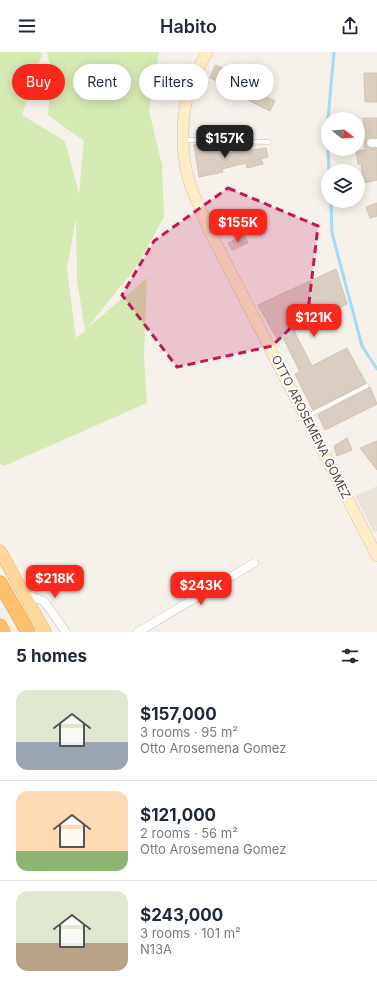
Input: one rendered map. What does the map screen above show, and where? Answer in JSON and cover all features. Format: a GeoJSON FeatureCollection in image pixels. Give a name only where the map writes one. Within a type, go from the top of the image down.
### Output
{"type":"FeatureCollection","features":[{"type":"Feature","properties":{"kind":"highway"},"geometry":{"type":"LineString","coordinates":[[0,583],[28,632]]}},
{"type":"Feature","properties":{"kind":"highway"},"geometry":{"type":"LineString","coordinates":[[0,626],[3,632]]}},
{"type":"Feature","properties":{"kind":"main road"},"geometry":{"type":"LineString","coordinates":[[0,551],[45,632]]}},
{"type":"Feature","properties":{"kind":"street","name":"OTTO AROSEMENA GOMEZ"},"geometry":{"type":"LineString","coordinates":[[207,52],[190,89],[184,121],[185,160],[188,178],[210,232],[377,556]]}},
{"type":"Feature","properties":{"kind":"street"},"geometry":{"type":"LineString","coordinates":[[138,632],[254,563]]}},
{"type":"Feature","properties":{"kind":"street"},"geometry":{"type":"LineString","coordinates":[[24,594],[44,601],[66,632]]}},
{"type":"Feature","properties":{"kind":"lane"},"geometry":{"type":"LineString","coordinates":[[185,140],[269,142]]}},
{"type":"Feature","properties":{"kind":"lane"},"geometry":{"type":"LineString","coordinates":[[306,418],[366,386]]}},
{"type":"Feature","properties":{"kind":"highlighted area"},"geometry":{"type":"Polygon","coordinates":[[[228,188],[318,226],[308,311],[272,346],[177,367],[122,295],[154,241],[228,188]]]}},
{"type":"Feature","properties":{"kind":"shaded area"},"geometry":{"type":"Polygon","coordinates":[[[377,486],[377,531],[374,533],[355,496],[377,486]]]}},
{"type":"Feature","properties":{"kind":"green space"},"geometry":{"type":"Polygon","coordinates":[[[0,52],[40,52],[42,54],[39,64],[12,64],[12,100],[27,100],[22,115],[65,141],[79,194],[84,141],[48,115],[49,100],[65,100],[65,64],[50,64],[47,52],[159,52],[157,64],[139,64],[139,100],[151,100],[149,111],[162,165],[164,217],[137,266],[87,328],[147,278],[144,355],[147,403],[4,466],[0,464],[0,52]],[[76,218],[67,269],[76,338],[85,331],[77,280],[76,218]]]}},
{"type":"Feature","properties":{"kind":"building"},"geometry":{"type":"Polygon","coordinates":[[[215,65],[216,65],[216,80],[210,78],[215,65]]]}},
{"type":"Feature","properties":{"kind":"building"},"geometry":{"type":"Polygon","coordinates":[[[364,73],[377,73],[377,102],[365,102],[364,73]]]}},
{"type":"Feature","properties":{"kind":"building"},"geometry":{"type":"Polygon","coordinates":[[[248,100],[275,101],[270,111],[248,100]]]}},
{"type":"Feature","properties":{"kind":"building"},"geometry":{"type":"Polygon","coordinates":[[[365,118],[377,118],[377,138],[369,138],[366,143],[369,148],[377,148],[377,180],[365,183],[365,164],[358,164],[357,156],[365,156],[365,118]]]}},
{"type":"Feature","properties":{"kind":"building"},"geometry":{"type":"Polygon","coordinates":[[[208,144],[208,147],[224,144],[226,154],[245,148],[246,151],[266,148],[268,157],[261,159],[263,164],[247,168],[246,163],[222,169],[223,172],[199,177],[194,145],[208,144]]]}},
{"type":"Feature","properties":{"kind":"building"},"geometry":{"type":"Polygon","coordinates":[[[377,203],[377,216],[370,218],[366,207],[377,203]]]}},
{"type":"Feature","properties":{"kind":"building"},"geometry":{"type":"Polygon","coordinates":[[[244,235],[248,243],[232,250],[228,243],[244,235]]]}},
{"type":"Feature","properties":{"kind":"building"},"geometry":{"type":"Polygon","coordinates":[[[336,269],[347,304],[294,331],[312,366],[347,348],[366,383],[313,410],[295,374],[300,372],[282,336],[277,339],[258,305],[336,269]]]}},
{"type":"Feature","properties":{"kind":"building"},"geometry":{"type":"Polygon","coordinates":[[[370,387],[377,404],[325,430],[318,415],[370,387]]]}},
{"type":"Feature","properties":{"kind":"building"},"geometry":{"type":"Polygon","coordinates":[[[347,438],[352,450],[337,456],[334,446],[347,438]]]}},
{"type":"Feature","properties":{"kind":"building"},"geometry":{"type":"Polygon","coordinates":[[[377,441],[377,470],[360,448],[377,441]]]}},
{"type":"Feature","properties":{"kind":"waterway"},"geometry":{"type":"LineString","coordinates":[[329,112],[334,52]]}},
{"type":"Feature","properties":{"kind":"waterway"},"geometry":{"type":"LineString","coordinates":[[328,156],[329,164]]}},
{"type":"Feature","properties":{"kind":"waterway"},"geometry":{"type":"LineString","coordinates":[[331,208],[332,233],[362,346],[377,369]]}}]}
